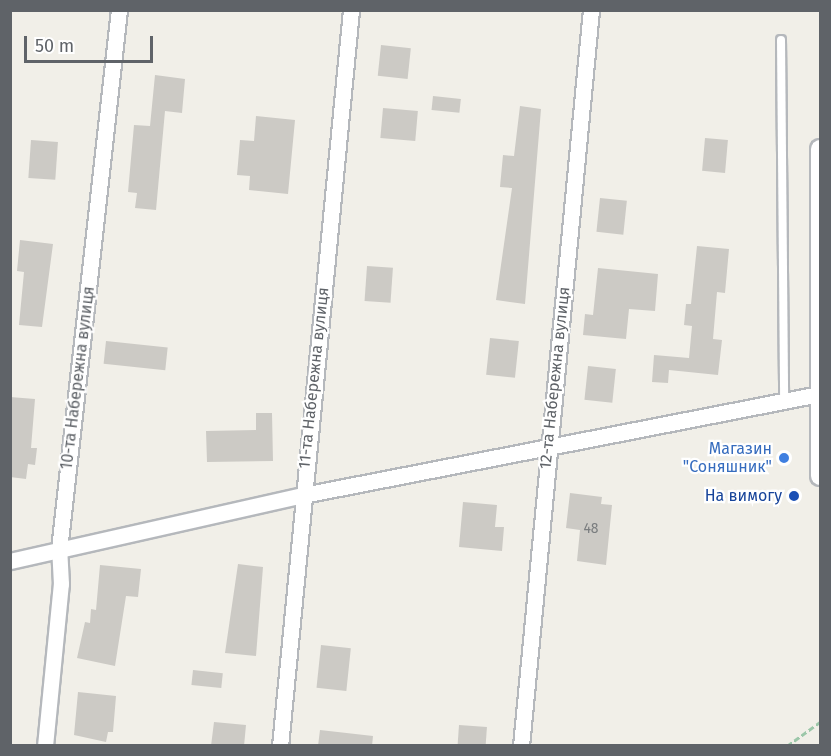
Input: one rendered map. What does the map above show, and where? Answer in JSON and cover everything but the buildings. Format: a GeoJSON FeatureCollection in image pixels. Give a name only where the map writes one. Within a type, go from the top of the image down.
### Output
{"type":"FeatureCollection","features":[{"type":"Feature","properties":{"kind":"street","name":"10-та Набережна вулиця"},"geometry":{"type":"LineString","coordinates":[[45,746],[61,584],[59,550],[119,10]]}},
{"type":"Feature","properties":{"kind":"street","name":"11-та Набережна вулиця"},"geometry":{"type":"LineString","coordinates":[[280,746],[351,10]]}},
{"type":"Feature","properties":{"kind":"street","name":"12-та Набережна вулиця"},"geometry":{"type":"LineString","coordinates":[[521,746],[591,10]]}},
{"type":"Feature","properties":{"kind":"street"},"geometry":{"type":"LineString","coordinates":[[820,149],[820,476]]}},
{"type":"Feature","properties":{"kind":"street"},"geometry":{"type":"LineString","coordinates":[[10,561],[303,495],[548,450],[819,394]]}},
{"type":"Feature","properties":{"kind":"lane"},"geometry":{"type":"LineString","coordinates":[[781,40],[784,401]]}},
{"type":"Feature","properties":{"kind":"path"},"geometry":{"type":"LineString","coordinates":[[787,746],[820,722]]}},
{"type":"Feature","properties":{"kind":"place","name":"Магазин \"Соняшник\""},"geometry":{"type":"Point","coordinates":[784,458]}},
{"type":"Feature","properties":{"kind":"place","name":"На вимогу"},"geometry":{"type":"Point","coordinates":[794,496]}}]}
